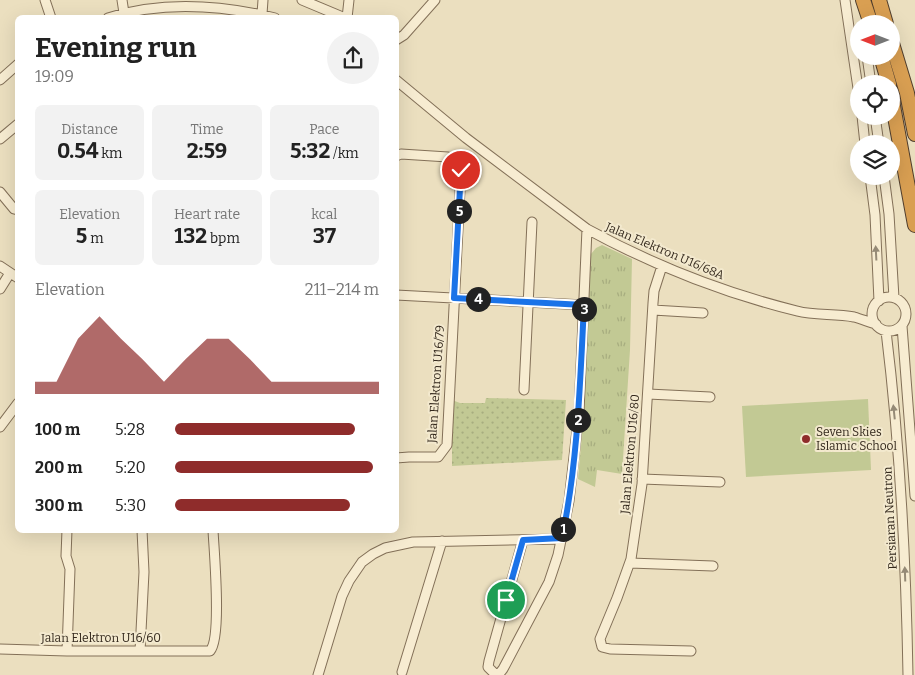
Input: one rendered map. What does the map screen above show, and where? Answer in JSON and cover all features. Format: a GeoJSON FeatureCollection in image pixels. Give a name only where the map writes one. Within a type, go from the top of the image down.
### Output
{"type":"FeatureCollection","features":[{"type":"Feature","properties":{"kind":"highway"},"geometry":{"type":"LineString","coordinates":[[861,0],[867,15]]}},
{"type":"Feature","properties":{"kind":"highway"},"geometry":{"type":"LineString","coordinates":[[879,0],[883,15]]}},
{"type":"Feature","properties":{"kind":"highway"},"geometry":{"type":"LineString","coordinates":[[899,65],[907,93],[915,134]]}},
{"type":"Feature","properties":{"kind":"highway"},"geometry":{"type":"LineString","coordinates":[[897,125],[915,225]]}},
{"type":"Feature","properties":{"kind":"street"},"geometry":{"type":"LineString","coordinates":[[45,0],[50,15]]}},
{"type":"Feature","properties":{"kind":"street"},"geometry":{"type":"LineString","coordinates":[[115,15],[122,0]]}},
{"type":"Feature","properties":{"kind":"street"},"geometry":{"type":"LineString","coordinates":[[262,14],[263,0]]}},
{"type":"Feature","properties":{"kind":"street"},"geometry":{"type":"LineString","coordinates":[[302,0],[339,15]]}},
{"type":"Feature","properties":{"kind":"street"},"geometry":{"type":"LineString","coordinates":[[346,15],[349,0]]}},
{"type":"Feature","properties":{"kind":"street"},"geometry":{"type":"LineString","coordinates":[[399,38],[435,0]]}},
{"type":"Feature","properties":{"kind":"street"},"geometry":{"type":"LineString","coordinates":[[845,0],[856,75]]}},
{"type":"Feature","properties":{"kind":"street"},"geometry":{"type":"LineString","coordinates":[[861,0],[862,15]]}},
{"type":"Feature","properties":{"kind":"street"},"geometry":{"type":"LineString","coordinates":[[121,15],[192,3],[265,15]]}},
{"type":"Feature","properties":{"kind":"street"},"geometry":{"type":"LineString","coordinates":[[2,73],[15,66]]}},
{"type":"Feature","properties":{"kind":"street","name":"Jalan Elektron U16/68A"},"geometry":{"type":"LineString","coordinates":[[399,82],[466,138],[586,229],[662,266],[750,300],[802,313],[854,317],[876,324]]}},
{"type":"Feature","properties":{"kind":"street"},"geometry":{"type":"LineString","coordinates":[[0,139],[15,126]]}},
{"type":"Feature","properties":{"kind":"street"},"geometry":{"type":"LineString","coordinates":[[399,155],[448,157],[453,159],[461,170],[454,298]]}},
{"type":"Feature","properties":{"kind":"street"},"geometry":{"type":"LineString","coordinates":[[854,317],[876,305],[884,298],[894,298],[903,304],[906,310],[905,321],[897,330],[886,331],[876,324],[873,316],[876,305],[875,215],[871,185]]}},
{"type":"Feature","properties":{"kind":"street"},"geometry":{"type":"LineString","coordinates":[[885,185],[889,214],[894,298]]}},
{"type":"Feature","properties":{"kind":"street"},"geometry":{"type":"LineString","coordinates":[[0,192],[15,209]]}},
{"type":"Feature","properties":{"kind":"street"},"geometry":{"type":"LineString","coordinates":[[524,390],[532,222]]}},
{"type":"Feature","properties":{"kind":"street"},"geometry":{"type":"LineString","coordinates":[[523,540],[489,661],[488,667],[494,673],[499,674],[549,582],[562,538],[572,483],[579,412],[586,229]]}},
{"type":"Feature","properties":{"kind":"street"},"geometry":{"type":"LineString","coordinates":[[0,266],[14,276],[0,289]]}},
{"type":"Feature","properties":{"kind":"street","name":"Jalan Elektron U16/80"},"geometry":{"type":"LineString","coordinates":[[662,266],[654,291],[642,479],[630,563],[600,639],[602,646],[610,649],[691,651]]}},
{"type":"Feature","properties":{"kind":"street"},"geometry":{"type":"LineString","coordinates":[[399,295],[584,305]]}},
{"type":"Feature","properties":{"kind":"street","name":"Jalan Elektron U16/79"},"geometry":{"type":"LineString","coordinates":[[399,458],[438,457],[447,445],[454,298]]}},
{"type":"Feature","properties":{"kind":"street"},"geometry":{"type":"LineString","coordinates":[[653,310],[703,313]]}},
{"type":"Feature","properties":{"kind":"street","name":"Persiaran Neutron"},"geometry":{"type":"LineString","coordinates":[[902,326],[915,496]]}},
{"type":"Feature","properties":{"kind":"street","name":"Persiaran Neutron"},"geometry":{"type":"LineString","coordinates":[[886,331],[903,505],[908,675]]}},
{"type":"Feature","properties":{"kind":"street"},"geometry":{"type":"LineString","coordinates":[[648,394],[710,397]]}},
{"type":"Feature","properties":{"kind":"street"},"geometry":{"type":"LineString","coordinates":[[0,427],[15,407]]}},
{"type":"Feature","properties":{"kind":"street"},"geometry":{"type":"LineString","coordinates":[[642,479],[720,482]]}},
{"type":"Feature","properties":{"kind":"street"},"geometry":{"type":"LineString","coordinates":[[67,533],[66,556],[70,569],[67,651]]}},
{"type":"Feature","properties":{"kind":"street"},"geometry":{"type":"LineString","coordinates":[[140,651],[144,572],[142,533]]}},
{"type":"Feature","properties":{"kind":"street","name":"Jalan Elektron U16/60"},"geometry":{"type":"LineString","coordinates":[[0,649],[210,651],[214,647],[215,642],[216,573],[213,533]]}},
{"type":"Feature","properties":{"kind":"street"},"geometry":{"type":"LineString","coordinates":[[318,675],[342,596],[349,581],[362,562],[373,554],[385,548],[413,542],[562,538]]}},
{"type":"Feature","properties":{"kind":"street"},"geometry":{"type":"LineString","coordinates":[[402,672],[442,541]]}},
{"type":"Feature","properties":{"kind":"street"},"geometry":{"type":"LineString","coordinates":[[630,563],[713,566]]}},
{"type":"Feature","properties":{"kind":"green space"},"geometry":{"type":"Polygon","coordinates":[[[602,245],[632,259],[630,350],[622,474],[597,470],[595,487],[578,479],[583,423],[591,254],[602,245]]]}},
{"type":"Feature","properties":{"kind":"green space"},"geometry":{"type":"Polygon","coordinates":[[[486,398],[566,400],[562,460],[452,466],[452,400],[460,403],[485,403],[486,398]]]}},
{"type":"Feature","properties":{"kind":"green space"},"geometry":{"type":"Polygon","coordinates":[[[868,399],[871,470],[746,477],[742,406],[868,399]]]}},
{"type":"Feature","properties":{"kind":"place","name":"Seven Skies Islamic School"},"geometry":{"type":"Point","coordinates":[806,439]}},
{"type":"Feature","properties":{"kind":"route"},"geometry":{"type":"LineString","coordinates":[[461,170],[454,298],[584,305],[579,412],[572,483],[562,538],[523,540],[506,600]]}}]}
